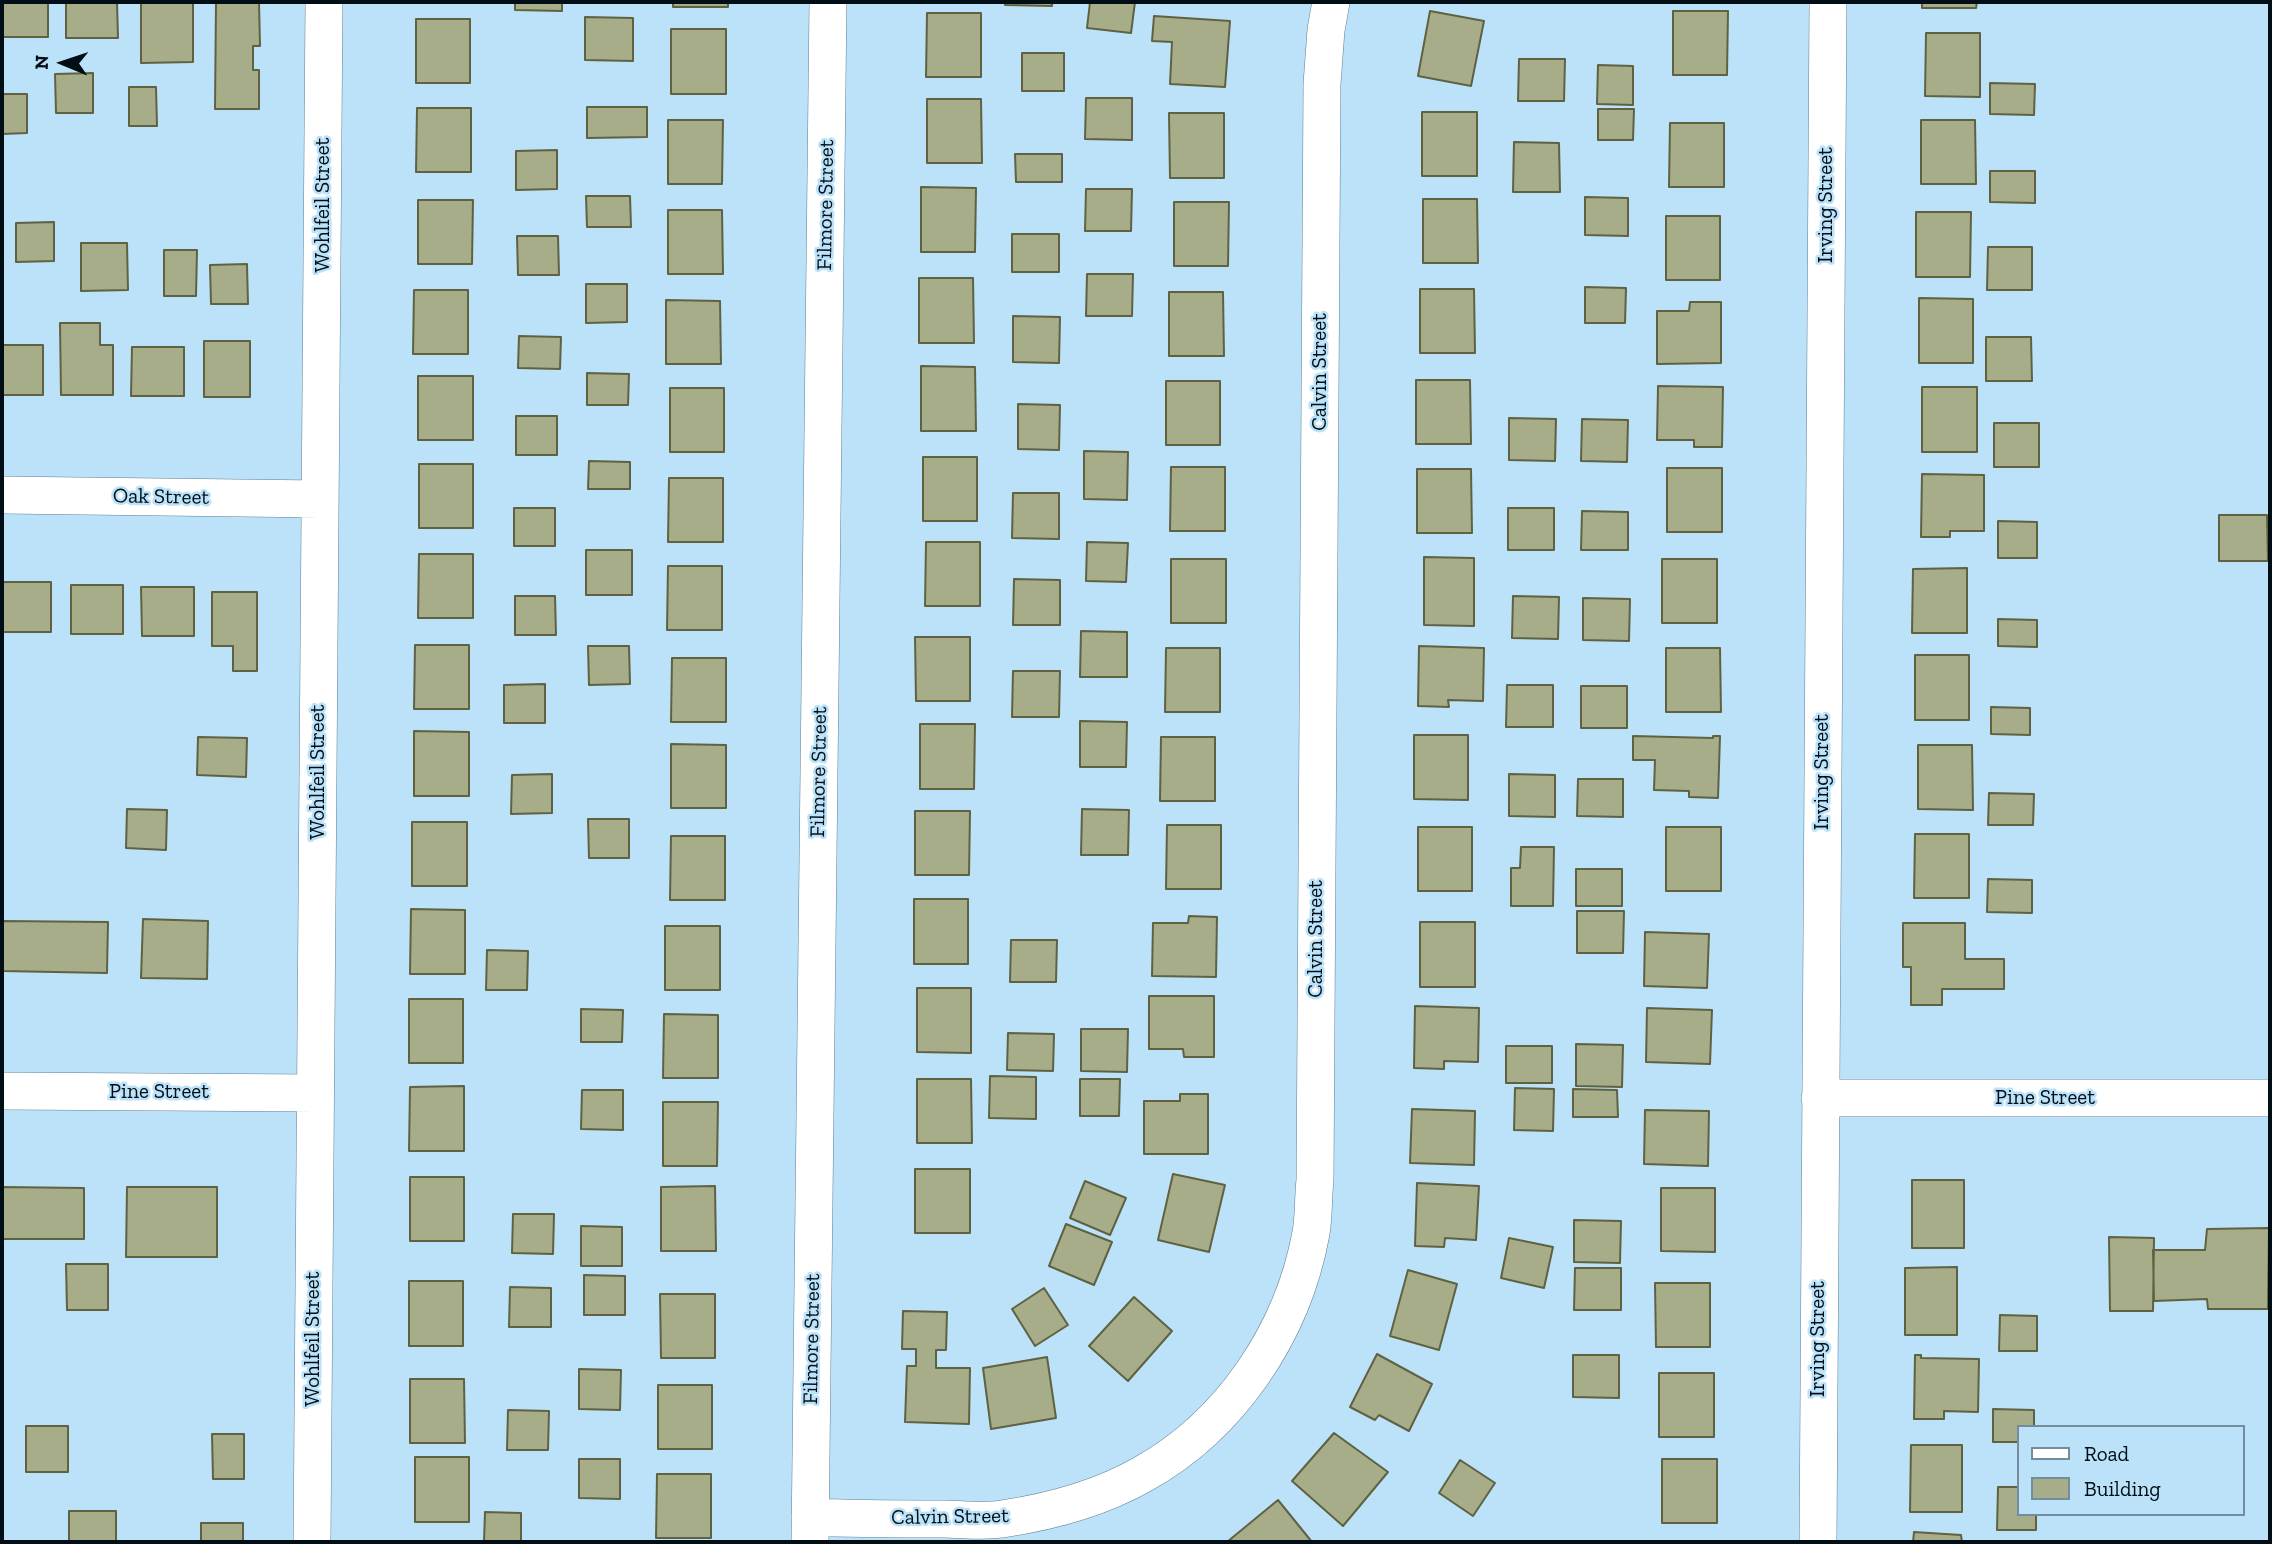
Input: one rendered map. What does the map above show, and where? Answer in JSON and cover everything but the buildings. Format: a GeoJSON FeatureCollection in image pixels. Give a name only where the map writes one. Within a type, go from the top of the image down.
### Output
{"type":"FeatureCollection","features":[{"type":"Feature","properties":{"kind":"street","name":"Wohlfeil Street"},"geometry":{"type":"LineString","coordinates":[[312,1542],[324,2]]}},
{"type":"Feature","properties":{"kind":"street","name":"Filmore Street"},"geometry":{"type":"LineString","coordinates":[[810,1530],[828,2]]}},
{"type":"Feature","properties":{"kind":"street","name":"Calvin Street"},"geometry":{"type":"LineString","coordinates":[[810,1530],[999,1520],[1048,1510],[1100,1494],[1143,1474],[1209,1426],[1238,1394],[1270,1346],[1290,1304],[1311,1232],[1315,1180],[1322,84],[1325,30],[1331,2]]}},
{"type":"Feature","properties":{"kind":"street","name":"Irving Street"},"geometry":{"type":"LineString","coordinates":[[1818,1542],[1828,2]]}},
{"type":"Feature","properties":{"kind":"street","name":"Oak Street"},"geometry":{"type":"LineString","coordinates":[[2,495],[320,499]]}},
{"type":"Feature","properties":{"kind":"street","name":"Pine Street"},"geometry":{"type":"LineString","coordinates":[[2,1091],[315,1093]]}},
{"type":"Feature","properties":{"kind":"street","name":"Pine Street"},"geometry":{"type":"LineString","coordinates":[[1820,1098],[2270,1098]]}}]}
